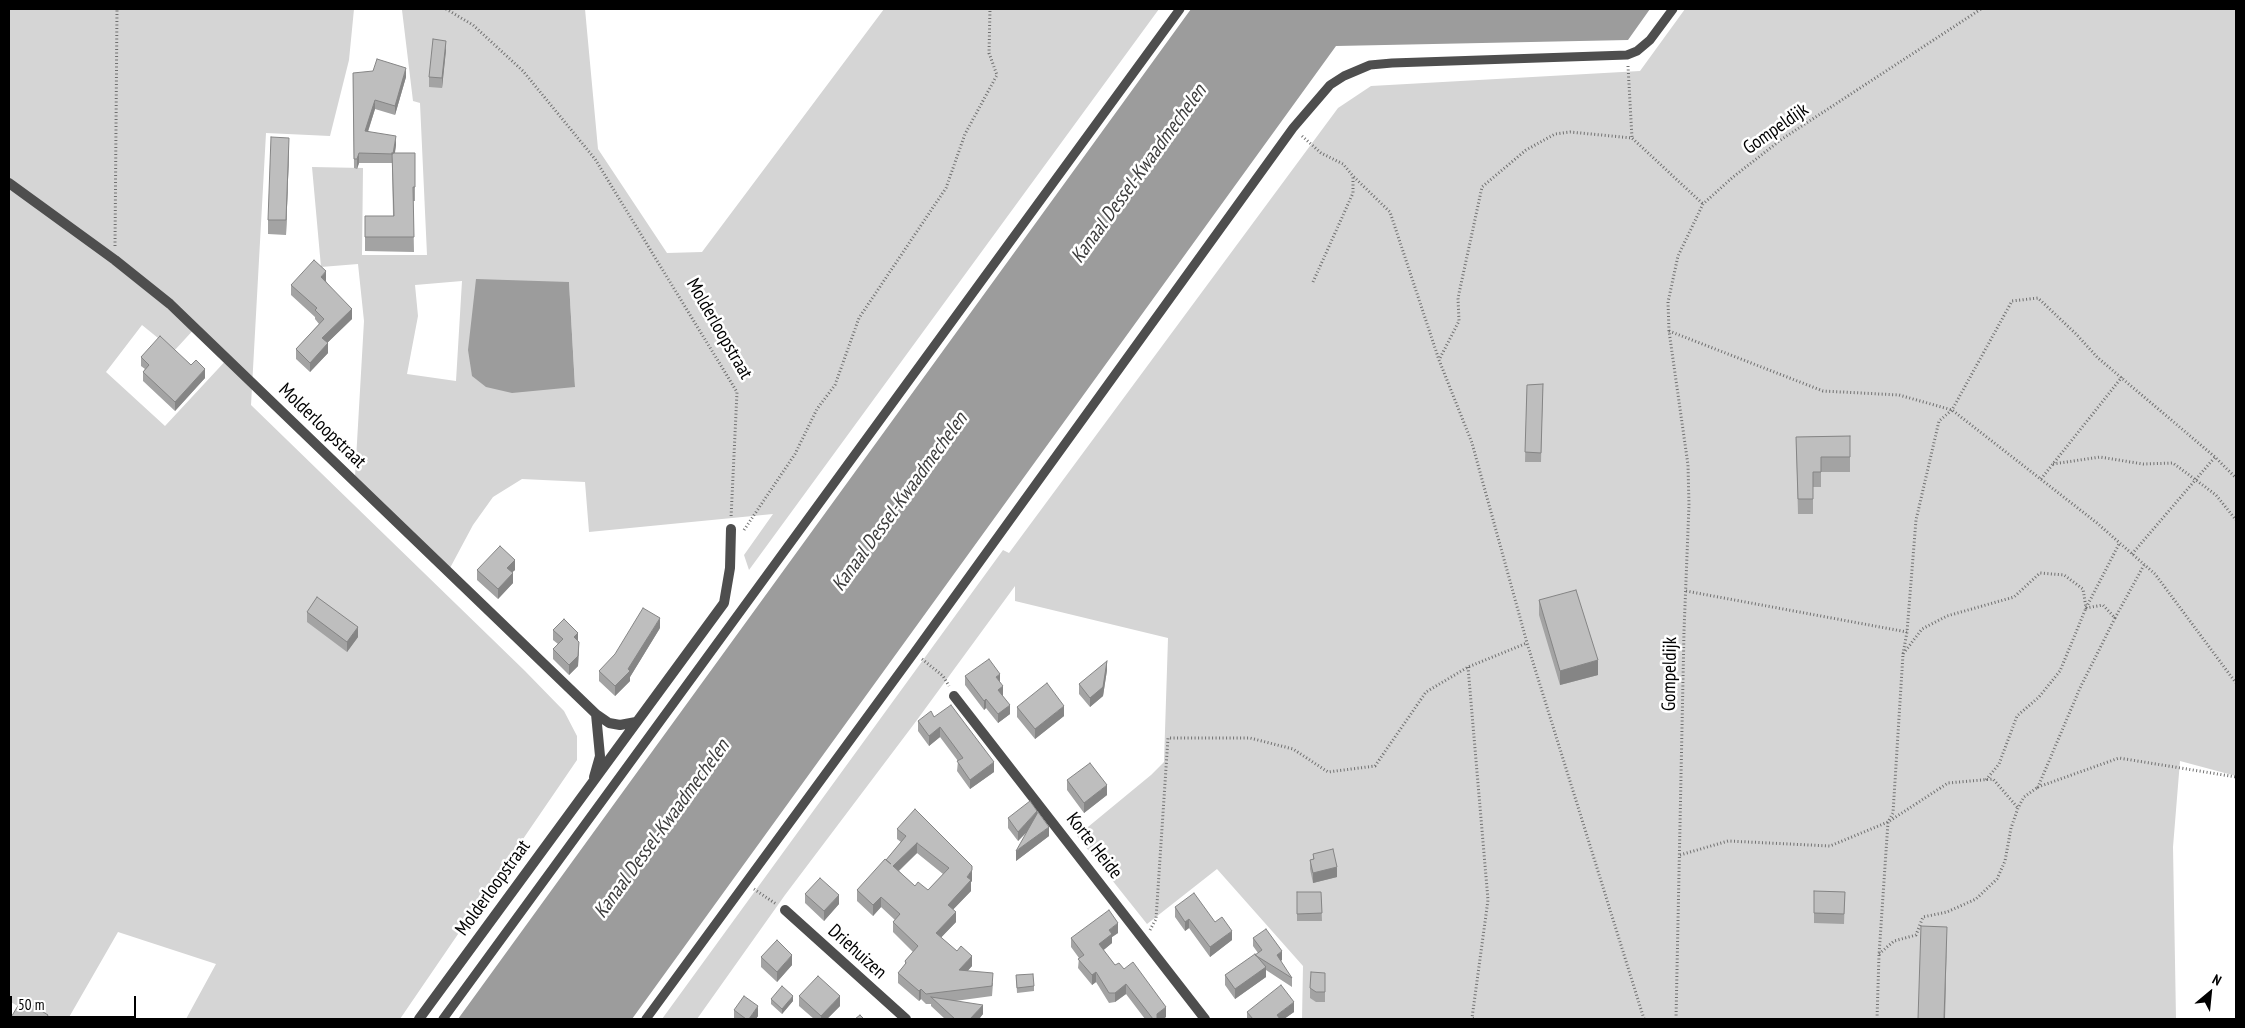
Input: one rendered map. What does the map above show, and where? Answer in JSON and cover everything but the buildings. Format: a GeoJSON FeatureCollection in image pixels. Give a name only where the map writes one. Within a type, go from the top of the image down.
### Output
{"type":"FeatureCollection","features":[{"type":"Feature","properties":{"kind":"street","name":"Molderloopstraat"},"geometry":{"type":"LineString","coordinates":[[9,183],[115,260],[170,304],[596,714],[609,723],[620,725],[636,722]]}},
{"type":"Feature","properties":{"kind":"street","name":"Molderloopstraat"},"geometry":{"type":"LineString","coordinates":[[419,1019],[594,777],[608,764],[636,722],[724,603],[728,587],[731,529]]}},
{"type":"Feature","properties":{"kind":"street","name":"Korte Heide"},"geometry":{"type":"LineString","coordinates":[[954,696],[1205,1019]]}},
{"type":"Feature","properties":{"kind":"street","name":"Molderloopstraat"},"geometry":{"type":"LineString","coordinates":[[594,777],[600,756],[596,714]]}},
{"type":"Feature","properties":{"kind":"street","name":"Driehuizen"},"geometry":{"type":"LineString","coordinates":[[784,910],[906,1019]]}},
{"type":"Feature","properties":{"kind":"lane"},"geometry":{"type":"LineString","coordinates":[[443,1019],[1180,9]]}},
{"type":"Feature","properties":{"kind":"lane"},"geometry":{"type":"LineString","coordinates":[[646,1019],[914,653],[1293,128],[1330,85],[1344,76],[1370,66],[1392,62],[1627,55],[1637,51],[1650,40],[1673,9]]}},
{"type":"Feature","properties":{"kind":"path"},"geometry":{"type":"LineString","coordinates":[[115,260],[117,9]]}},
{"type":"Feature","properties":{"kind":"path","name":"Molderloopstraat"},"geometry":{"type":"LineString","coordinates":[[446,9],[473,25],[523,71],[595,159],[737,392],[731,529]]}},
{"type":"Feature","properties":{"kind":"path"},"geometry":{"type":"LineString","coordinates":[[731,550],[795,454],[817,409],[835,386],[859,318],[946,188],[965,134],[997,75],[989,53],[990,9]]}},
{"type":"Feature","properties":{"kind":"path","name":"Gompeldijk"},"geometry":{"type":"LineString","coordinates":[[1676,1019],[1686,591],[1690,505],[1688,465],[1669,331],[1668,302],[1678,256],[1703,204],[1733,177],[1782,139],[1981,9]]}},
{"type":"Feature","properties":{"kind":"path"},"geometry":{"type":"LineString","coordinates":[[1627,55],[1632,138]]}},
{"type":"Feature","properties":{"kind":"path"},"geometry":{"type":"LineString","coordinates":[[1293,128],[1321,153],[1343,164],[1390,212],[1439,360],[1472,444],[1527,643],[1644,1019]]}},
{"type":"Feature","properties":{"kind":"path"},"geometry":{"type":"LineString","coordinates":[[1439,360],[1459,321],[1458,298],[1482,187],[1526,150],[1555,134],[1570,132],[1632,138],[1703,204]]}},
{"type":"Feature","properties":{"kind":"path"},"geometry":{"type":"LineString","coordinates":[[1313,282],[1353,193],[1353,176]]}},
{"type":"Feature","properties":{"kind":"path"},"geometry":{"type":"LineString","coordinates":[[1877,1019],[1879,954],[1888,822],[1893,813],[1903,654],[1907,632],[1916,520],[1939,421],[1952,410],[2012,301],[2038,298],[2098,358],[2215,457],[2236,478]]}},
{"type":"Feature","properties":{"kind":"path"},"geometry":{"type":"LineString","coordinates":[[1669,331],[1823,391],[1899,395],[1952,410],[2098,523],[2119,544],[2155,574],[2236,683]]}},
{"type":"Feature","properties":{"kind":"path"},"geometry":{"type":"LineString","coordinates":[[2041,479],[2122,377]]}},
{"type":"Feature","properties":{"kind":"path"},"geometry":{"type":"LineString","coordinates":[[2053,464],[2100,456],[2143,464],[2173,463],[2216,495],[2236,520]]}},
{"type":"Feature","properties":{"kind":"path"},"geometry":{"type":"LineString","coordinates":[[2132,554],[2215,457]]}},
{"type":"Feature","properties":{"kind":"path"},"geometry":{"type":"LineString","coordinates":[[1986,780],[1999,764],[2018,716],[2039,697],[2060,671],[2086,608],[2119,544]]}},
{"type":"Feature","properties":{"kind":"path"},"geometry":{"type":"LineString","coordinates":[[2038,786],[2076,697],[2115,618],[2144,565]]}},
{"type":"Feature","properties":{"kind":"path"},"geometry":{"type":"LineString","coordinates":[[1903,654],[1922,629],[1947,616],[2014,597],[2040,573],[2064,576],[2083,589],[2086,608]]}},
{"type":"Feature","properties":{"kind":"path"},"geometry":{"type":"LineString","coordinates":[[1686,591],[1907,632]]}},
{"type":"Feature","properties":{"kind":"path"},"geometry":{"type":"LineString","coordinates":[[2086,608],[2103,605],[2115,618]]}},
{"type":"Feature","properties":{"kind":"path"},"geometry":{"type":"LineString","coordinates":[[1144,940],[1156,919],[1168,738],[1250,738],[1293,749],[1328,772],[1375,766],[1426,692],[1468,667],[1527,643]]}},
{"type":"Feature","properties":{"kind":"path"},"geometry":{"type":"LineString","coordinates":[[914,653],[943,676],[954,696]]}},
{"type":"Feature","properties":{"kind":"path"},"geometry":{"type":"LineString","coordinates":[[1468,667],[1488,900],[1472,1018],[1474,1019]]}},
{"type":"Feature","properties":{"kind":"path"},"geometry":{"type":"LineString","coordinates":[[1879,954],[1894,942],[1916,935],[1923,917],[1948,912],[1976,899],[1996,879],[2005,861],[2011,828],[2018,808],[2024,797],[2038,786],[2119,758],[2236,777]]}},
{"type":"Feature","properties":{"kind":"path"},"geometry":{"type":"LineString","coordinates":[[1680,855],[1728,840],[1830,846],[1888,822],[1948,783],[1994,779],[2018,808]]}},
{"type":"Feature","properties":{"kind":"path"},"geometry":{"type":"LineString","coordinates":[[745,882],[784,910]]}},
{"type":"Feature","properties":{"kind":"shaded area"},"geometry":{"type":"Polygon","coordinates":[[[9,9],[354,9],[349,60],[330,136],[266,133],[251,405],[564,711],[577,736],[577,760],[400,1019],[186,1019],[216,964],[118,932],[68,1019],[40,1019],[9,1001],[9,9]],[[142,325],[106,372],[165,426],[230,356],[197,326],[174,351],[142,325]]]}},
{"type":"Feature","properties":{"kind":"shaded area"},"geometry":{"type":"Polygon","coordinates":[[[585,9],[598,149],[667,253],[702,252],[884,9],[1159,9],[749,570],[744,555],[773,514],[589,532],[585,482],[522,479],[493,497],[473,525],[450,568],[355,477],[364,321],[358,264],[321,267],[312,167],[363,168],[362,255],[427,255],[420,103],[413,101],[402,10],[585,9]],[[462,281],[415,285],[418,316],[407,374],[456,381],[462,281]],[[569,282],[547,389],[575,386],[569,282]]]}},
{"type":"Feature","properties":{"kind":"shaded area"},"geometry":{"type":"Polygon","coordinates":[[[1685,9],[2236,9],[2236,776],[2180,761],[2173,847],[2176,1019],[1302,1019],[1303,966],[1217,869],[1147,924],[1077,836],[1164,762],[1168,638],[1015,601],[1015,586],[785,895],[697,1019],[662,1019],[1003,550],[1009,553],[1338,108],[1371,86],[1640,71],[1685,9]]]}},
{"type":"Feature","properties":{"kind":"water","name":"Kanaal Dessel-Kwaadmechelen"},"geometry":{"type":"Polygon","coordinates":[[[1191,9],[1650,9],[1628,40],[1336,46],[632,1019],[458,1019],[1191,9]]]}},
{"type":"Feature","properties":{"kind":"water"},"geometry":{"type":"Polygon","coordinates":[[[476,279],[569,282],[575,387],[512,393],[486,387],[472,376],[468,350],[476,279]]]}}]}
